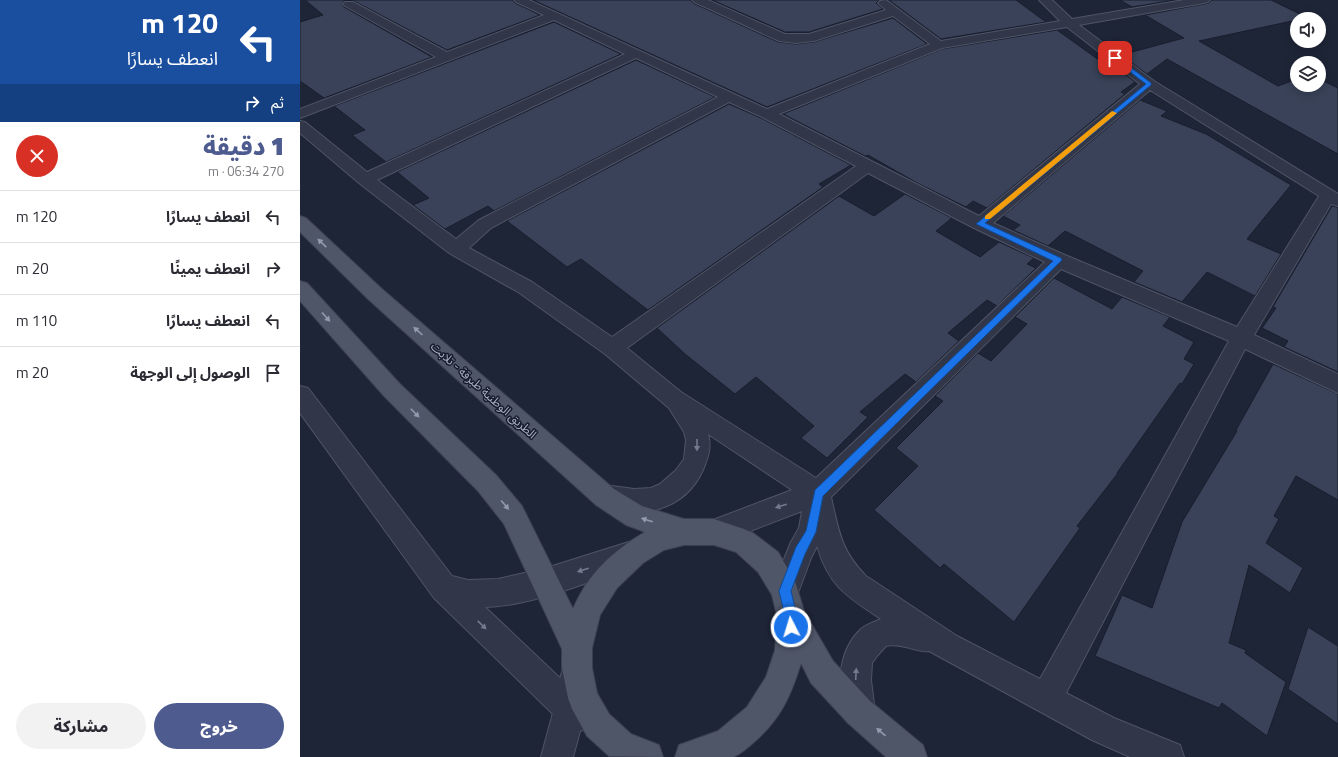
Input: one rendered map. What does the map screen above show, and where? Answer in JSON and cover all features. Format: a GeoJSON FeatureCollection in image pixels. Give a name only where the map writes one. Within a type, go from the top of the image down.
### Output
{"type":"FeatureCollection","features":[{"type":"Feature","properties":{"kind":"main road","name":"الطريق الوطنية طبرقة - تلابت"},"geometry":{"type":"LineString","coordinates":[[300,222],[375,294],[605,497],[635,516],[684,532]]}},
{"type":"Feature","properties":{"kind":"main road"},"geometry":{"type":"LineString","coordinates":[[300,288],[392,390],[487,483],[513,515],[546,582],[577,658],[584,698],[598,725],[620,745],[646,757]]}},
{"type":"Feature","properties":{"kind":"main road"},"geometry":{"type":"LineString","coordinates":[[577,658],[587,610],[607,578],[633,554],[658,539],[684,532],[714,532],[744,542],[768,562],[822,672],[859,712],[911,757]]}},
{"type":"Feature","properties":{"kind":"main road"},"geometry":{"type":"LineString","coordinates":[[693,757],[728,743],[758,718],[779,685],[790,650],[788,603]]}},
{"type":"Feature","properties":{"kind":"street"},"geometry":{"type":"LineString","coordinates":[[520,0],[767,114],[866,167],[980,224],[1058,260],[1241,338],[1338,384]]}},
{"type":"Feature","properties":{"kind":"street"},"geometry":{"type":"LineString","coordinates":[[698,0],[783,38],[796,39],[810,38],[895,11]]}},
{"type":"Feature","properties":{"kind":"street"},"geometry":{"type":"LineString","coordinates":[[880,0],[939,46]]}},
{"type":"Feature","properties":{"kind":"street"},"geometry":{"type":"LineString","coordinates":[[1044,0],[1069,23],[1149,84],[1333,198],[1241,338],[1046,699]]}},
{"type":"Feature","properties":{"kind":"street"},"geometry":{"type":"LineString","coordinates":[[767,114],[939,46],[1204,0]]}},
{"type":"Feature","properties":{"kind":"street"},"geometry":{"type":"LineString","coordinates":[[349,4],[446,57]]}},
{"type":"Feature","properties":{"kind":"street"},"geometry":{"type":"LineString","coordinates":[[300,114],[553,16]]}},
{"type":"Feature","properties":{"kind":"street"},"geometry":{"type":"LineString","coordinates":[[365,179],[635,54]]}},
{"type":"Feature","properties":{"kind":"street"},"geometry":{"type":"LineString","coordinates":[[980,224],[1149,84]]}},
{"type":"Feature","properties":{"kind":"street"},"geometry":{"type":"LineString","coordinates":[[456,249],[485,224],[728,97]]}},
{"type":"Feature","properties":{"kind":"street"},"geometry":{"type":"LineString","coordinates":[[300,124],[365,179],[456,249],[525,287],[612,348],[673,400],[818,493],[827,535],[833,554],[844,573],[856,586],[947,646],[1103,729],[1168,757]]}},
{"type":"Feature","properties":{"kind":"street"},"geometry":{"type":"LineString","coordinates":[[612,348],[866,167]]}},
{"type":"Feature","properties":{"kind":"street"},"geometry":{"type":"LineString","coordinates":[[714,532],[818,493],[1058,260]]}},
{"type":"Feature","properties":{"kind":"street"},"geometry":{"type":"LineString","coordinates":[[300,396],[444,588],[570,709],[598,725]]}},
{"type":"Feature","properties":{"kind":"street"},"geometry":{"type":"LineString","coordinates":[[605,497],[628,501],[651,500],[662,496],[678,486],[690,472],[697,456],[698,441],[694,427],[673,400]]}},
{"type":"Feature","properties":{"kind":"street"},"geometry":{"type":"LineString","coordinates":[[788,603],[800,551],[811,532],[818,493]]}},
{"type":"Feature","properties":{"kind":"street"},"geometry":{"type":"LineString","coordinates":[[444,588],[468,594],[498,593],[546,582],[633,554]]}},
{"type":"Feature","properties":{"kind":"street"},"geometry":{"type":"LineString","coordinates":[[859,712],[856,687],[856,669],[858,660],[865,647],[875,637],[888,631],[902,631],[947,646]]}},
{"type":"Feature","properties":{"kind":"street"},"geometry":{"type":"LineString","coordinates":[[557,757],[570,709],[577,658]]}},
{"type":"Feature","properties":{"kind":"building"},"geometry":{"type":"Polygon","coordinates":[[[305,0],[345,0],[342,4],[344,7],[432,57],[324,98],[300,81],[300,22],[323,15],[305,0]]]}},
{"type":"Feature","properties":{"kind":"building"},"geometry":{"type":"Polygon","coordinates":[[[345,0],[512,0],[515,3],[540,15],[447,50],[354,1],[345,0]]]}},
{"type":"Feature","properties":{"kind":"building"},"geometry":{"type":"Polygon","coordinates":[[[533,0],[690,0],[693,3],[778,42],[796,44],[814,42],[893,18],[927,44],[767,107],[533,0]]]}},
{"type":"Feature","properties":{"kind":"building"},"geometry":{"type":"Polygon","coordinates":[[[712,0],[879,0],[876,3],[883,9],[809,32],[785,32],[712,0]]]}},
{"type":"Feature","properties":{"kind":"building"},"geometry":{"type":"Polygon","coordinates":[[[889,0],[1016,0],[1046,22],[941,39],[889,0]]]}},
{"type":"Feature","properties":{"kind":"building"},"geometry":{"type":"Polygon","coordinates":[[[1120,0],[1175,0],[1132,7],[1120,0]]]}},
{"type":"Feature","properties":{"kind":"building"},"geometry":{"type":"Polygon","coordinates":[[[1212,0],[1271,0],[1296,12],[1290,12],[1290,22],[1199,41],[1278,86],[1290,82],[1290,92],[1326,92],[1326,82],[1338,88],[1338,154],[1167,59],[1147,74],[1121,55],[1184,38],[1145,15],[1209,3],[1212,0]]]}},
{"type":"Feature","properties":{"kind":"building"},"geometry":{"type":"Polygon","coordinates":[[[554,22],[621,54],[386,162],[352,135],[365,130],[334,106],[554,22]]]}},
{"type":"Feature","properties":{"kind":"building"},"geometry":{"type":"Polygon","coordinates":[[[1057,30],[1099,60],[1105,59],[1135,82],[1121,92],[1125,94],[987,208],[973,201],[966,207],[919,184],[868,155],[865,156],[783,114],[942,49],[1057,30]]]}},
{"type":"Feature","properties":{"kind":"building"},"geometry":{"type":"Polygon","coordinates":[[[636,60],[715,97],[494,211],[488,206],[445,229],[413,205],[429,198],[397,172],[636,60]]]}},
{"type":"Feature","properties":{"kind":"building"},"geometry":{"type":"Polygon","coordinates":[[[1140,100],[1167,111],[1161,116],[1206,134],[1291,185],[1247,239],[1281,254],[1255,296],[1207,272],[1182,302],[1134,282],[1143,271],[1065,231],[1048,246],[1013,230],[1020,225],[1003,216],[1140,100]]]}},
{"type":"Feature","properties":{"kind":"building"},"geometry":{"type":"Polygon","coordinates":[[[729,104],[761,118],[851,165],[819,184],[823,187],[648,310],[581,259],[567,267],[507,221],[729,104]]]}},
{"type":"Feature","properties":{"kind":"building"},"geometry":{"type":"Polygon","coordinates":[[[905,194],[952,218],[936,231],[980,257],[999,242],[1034,258],[1027,264],[1036,268],[997,306],[987,300],[948,333],[959,341],[916,382],[905,374],[860,412],[868,417],[827,458],[801,438],[814,426],[756,377],[735,394],[685,354],[657,328],[839,196],[874,216],[905,194]]]}},
{"type":"Feature","properties":{"kind":"building"},"geometry":{"type":"Polygon","coordinates":[[[1332,206],[1338,207],[1338,372],[1284,347],[1288,341],[1262,328],[1276,308],[1273,307],[1274,305],[1332,206]]]}},
{"type":"Feature","properties":{"kind":"building"},"geometry":{"type":"Polygon","coordinates":[[[1054,278],[1112,309],[1122,297],[1170,317],[1163,326],[1194,342],[1184,359],[1194,364],[1182,384],[1180,383],[1118,473],[1077,526],[1080,528],[1014,622],[944,564],[940,568],[874,510],[918,466],[896,448],[943,401],[935,396],[978,353],[991,361],[1027,324],[1015,317],[1054,278]]]}},
{"type":"Feature","properties":{"kind":"building"},"geometry":{"type":"Polygon","coordinates":[[[1273,364],[1338,394],[1338,500],[1296,476],[1274,516],[1279,519],[1266,543],[1303,568],[1290,593],[1249,565],[1229,643],[1246,650],[1245,653],[1286,682],[1267,736],[1222,703],[1219,708],[1095,656],[1122,595],[1152,608],[1182,522],[1237,431],[1236,430],[1273,364]]]}},
{"type":"Feature","properties":{"kind":"building"},"geometry":{"type":"Polygon","coordinates":[[[1308,627],[1338,646],[1338,724],[1288,689],[1308,627]]]}},
{"type":"Feature","properties":{"kind":"slow traffic"},"geometry":{"type":"LineString","coordinates":[[987,218],[1114,113]]}},
{"type":"Feature","properties":{"kind":"route"},"geometry":{"type":"LineString","coordinates":[[791,627],[791,616],[785,591],[800,551],[811,532],[818,493],[1058,260],[980,224],[1149,84],[1115,58]]}}]}
